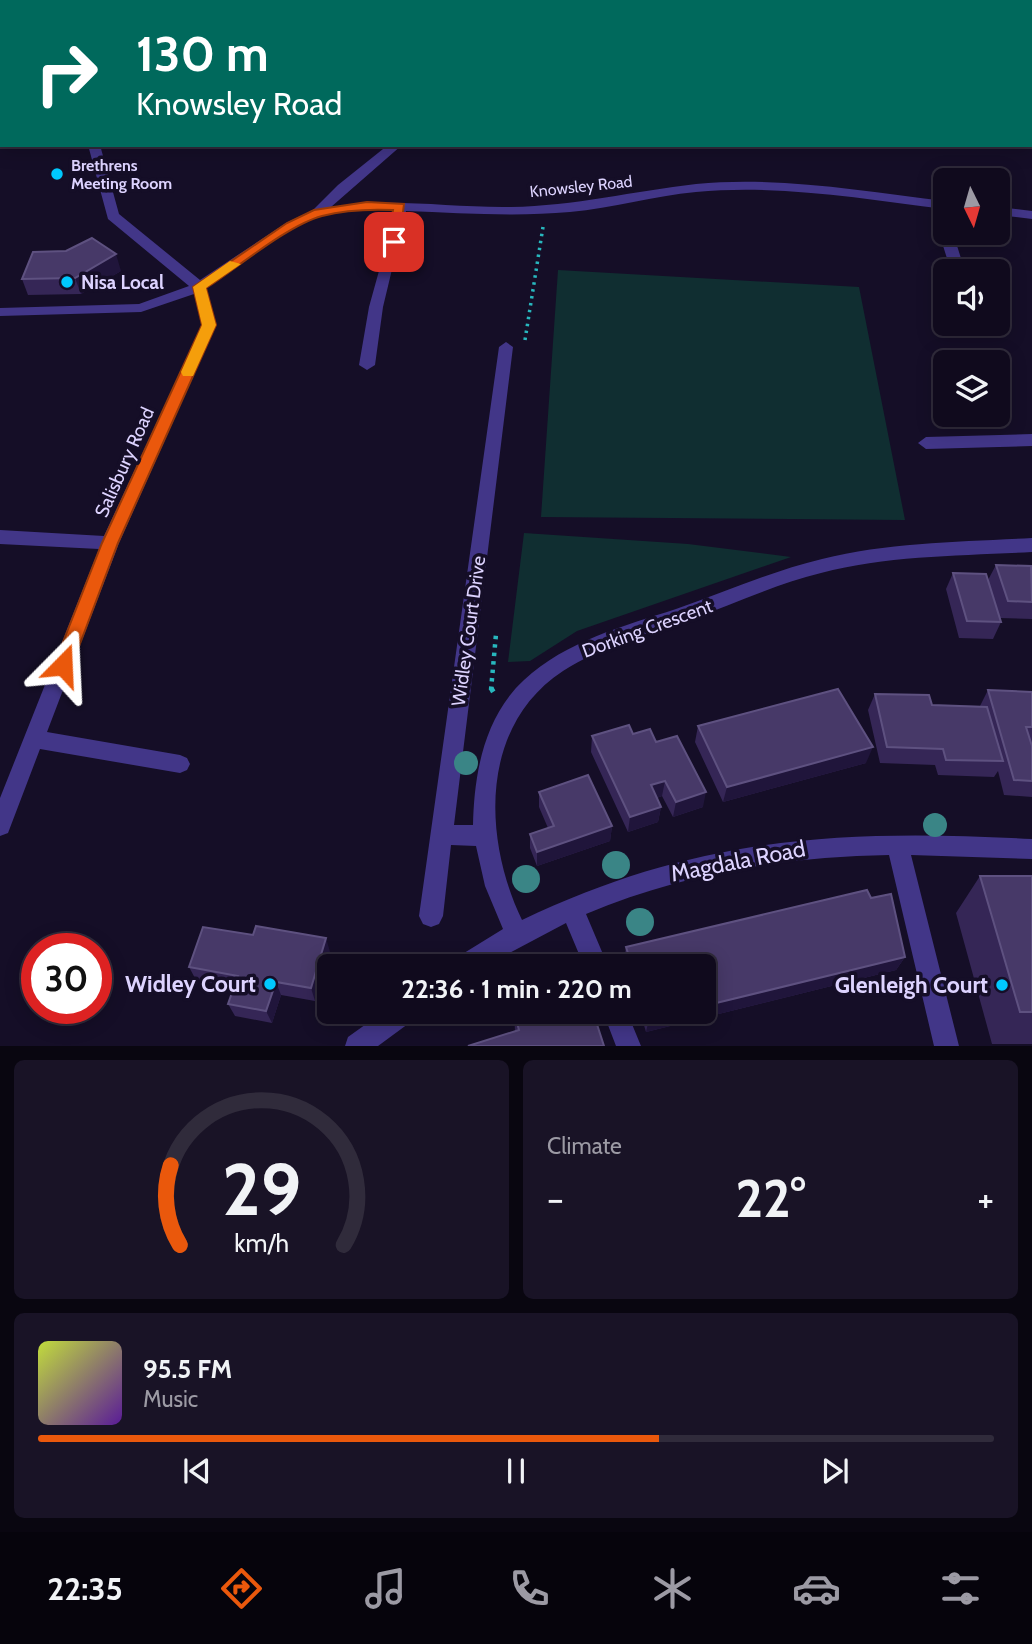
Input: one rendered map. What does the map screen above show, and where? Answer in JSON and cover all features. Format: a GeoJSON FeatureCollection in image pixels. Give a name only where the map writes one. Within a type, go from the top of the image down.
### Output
{"type":"FeatureCollection","features":[{"type":"Feature","properties":{"kind":"street"},"geometry":{"type":"LineString","coordinates":[[95,147],[113,216],[199,287]]}},
{"type":"Feature","properties":{"kind":"street"},"geometry":{"type":"LineString","coordinates":[[318,213],[342,188],[393,147]]}},
{"type":"Feature","properties":{"kind":"street","name":"Knowsley Road"},"geometry":{"type":"LineString","coordinates":[[0,312],[141,308],[199,287],[291,226],[318,213],[367,205],[509,211],[572,208],[697,188],[748,187],[811,189],[933,203]]}},
{"type":"Feature","properties":{"kind":"street"},"geometry":{"type":"LineString","coordinates":[[367,365],[376,307],[394,242],[400,207]]}},
{"type":"Feature","properties":{"kind":"street"},"geometry":{"type":"LineString","coordinates":[[1010,212],[1032,215]]}},
{"type":"Feature","properties":{"kind":"street","name":"Salisbury Road"},"geometry":{"type":"LineString","coordinates":[[0,826],[110,543],[209,325],[199,287]]}},
{"type":"Feature","properties":{"kind":"street","name":"Widley Court Drive"},"geometry":{"type":"LineString","coordinates":[[431,916],[506,347]]}},
{"type":"Feature","properties":{"kind":"street"},"geometry":{"type":"LineString","coordinates":[[926,443],[1032,440]]}},
{"type":"Feature","properties":{"kind":"street"},"geometry":{"type":"LineString","coordinates":[[0,537],[110,543]]}},
{"type":"Feature","properties":{"kind":"street","name":"Dorking Crescent"},"geometry":{"type":"LineString","coordinates":[[517,934],[496,886],[485,836],[484,790],[500,729],[512,708],[552,668],[581,651],[814,568],[841,561],[1032,545]]}},
{"type":"Feature","properties":{"kind":"street"},"geometry":{"type":"LineString","coordinates":[[34,739],[180,764]]}},
{"type":"Feature","properties":{"kind":"street"},"geometry":{"type":"LineString","coordinates":[[442,834],[485,836]]}},
{"type":"Feature","properties":{"kind":"street"},"geometry":{"type":"LineString","coordinates":[[897,843],[947,1045]]}},
{"type":"Feature","properties":{"kind":"street","name":"Magdala Road"},"geometry":{"type":"LineString","coordinates":[[484,954],[517,934],[572,908],[632,884],[704,862],[779,849],[897,843],[1032,849]]}},
{"type":"Feature","properties":{"kind":"street"},"geometry":{"type":"LineString","coordinates":[[572,908],[591,954]]}},
{"type":"Feature","properties":{"kind":"street"},"geometry":{"type":"LineString","coordinates":[[357,1045],[386,1024]]}},
{"type":"Feature","properties":{"kind":"street"},"geometry":{"type":"LineString","coordinates":[[620,1024],[629,1045]]}},
{"type":"Feature","properties":{"kind":"green space"},"geometry":{"type":"Polygon","coordinates":[[[558,270],[859,287],[905,520],[541,517],[558,270]]]}},
{"type":"Feature","properties":{"kind":"green space"},"geometry":{"type":"Polygon","coordinates":[[[524,533],[688,544],[791,557],[577,631],[530,661],[508,662],[524,533]]]}},
{"type":"Feature","properties":{"kind":"building"},"geometry":{"type":"Polygon","coordinates":[[[92,238],[116,254],[75,278],[22,279],[33,252],[66,251],[92,238]]]}},
{"type":"Feature","properties":{"kind":"building"},"geometry":{"type":"Polygon","coordinates":[[[996,565],[1031,566],[1032,602],[1008,601],[996,565]]]}},
{"type":"Feature","properties":{"kind":"building"},"geometry":{"type":"Polygon","coordinates":[[[953,573],[986,574],[1001,622],[967,621],[953,573]]]}},
{"type":"Feature","properties":{"kind":"building"},"geometry":{"type":"Polygon","coordinates":[[[838,689],[873,747],[727,787],[698,726],[838,689]]]}},
{"type":"Feature","properties":{"kind":"building"},"geometry":{"type":"Polygon","coordinates":[[[988,690],[1032,692],[1032,727],[1026,727],[1032,746],[1032,781],[1014,780],[988,690]]]}},
{"type":"Feature","properties":{"kind":"building"},"geometry":{"type":"Polygon","coordinates":[[[875,694],[929,695],[932,705],[987,707],[1003,761],[946,760],[943,749],[887,747],[875,694]]]}},
{"type":"Feature","properties":{"kind":"building"},"geometry":{"type":"Polygon","coordinates":[[[629,725],[633,734],[650,729],[656,742],[677,736],[706,792],[676,802],[665,781],[651,785],[661,807],[630,817],[592,736],[629,725]]]}},
{"type":"Feature","properties":{"kind":"building"},"geometry":{"type":"Polygon","coordinates":[[[588,775],[612,826],[537,852],[530,834],[554,826],[539,792],[588,775]]]}},
{"type":"Feature","properties":{"kind":"building"},"geometry":{"type":"Polygon","coordinates":[[[980,876],[1032,876],[1032,1012],[1020,1012],[980,876]]]}},
{"type":"Feature","properties":{"kind":"building"},"geometry":{"type":"Polygon","coordinates":[[[867,890],[871,898],[891,894],[905,957],[716,1003],[716,954],[628,954],[626,947],[867,890]]]}},
{"type":"Feature","properties":{"kind":"building","name":"Widley Court"},"geometry":{"type":"Polygon","coordinates":[[[256,926],[326,938],[321,954],[317,954],[317,968],[311,988],[276,982],[266,1011],[228,1004],[238,976],[189,967],[203,927],[253,935],[256,926]]]}},
{"type":"Feature","properties":{"kind":"building"},"geometry":{"type":"Polygon","coordinates":[[[517,1024],[597,1024],[604,1046],[468,1046],[519,1030],[517,1024]]]}},
{"type":"Feature","properties":{"kind":"slow traffic"},"geometry":{"type":"LineString","coordinates":[[188,372],[209,325],[199,287],[235,264]]}},
{"type":"Feature","properties":{"kind":"place","name":"Brethrens Meeting Room"},"geometry":{"type":"Point","coordinates":[57,174]}},
{"type":"Feature","properties":{"kind":"place","name":"Nisa Local"},"geometry":{"type":"Point","coordinates":[67,282]}},
{"type":"Feature","properties":{"kind":"place","name":"Widley Court"},"geometry":{"type":"Point","coordinates":[270,984]}},
{"type":"Feature","properties":{"kind":"place","name":"Glenleigh Court"},"geometry":{"type":"Point","coordinates":[1002,985]}},
{"type":"Feature","properties":{"kind":"route"},"geometry":{"type":"LineString","coordinates":[[63,665],[110,543],[209,325],[199,287],[291,226],[318,213],[367,205],[400,207],[394,242]]}}]}
